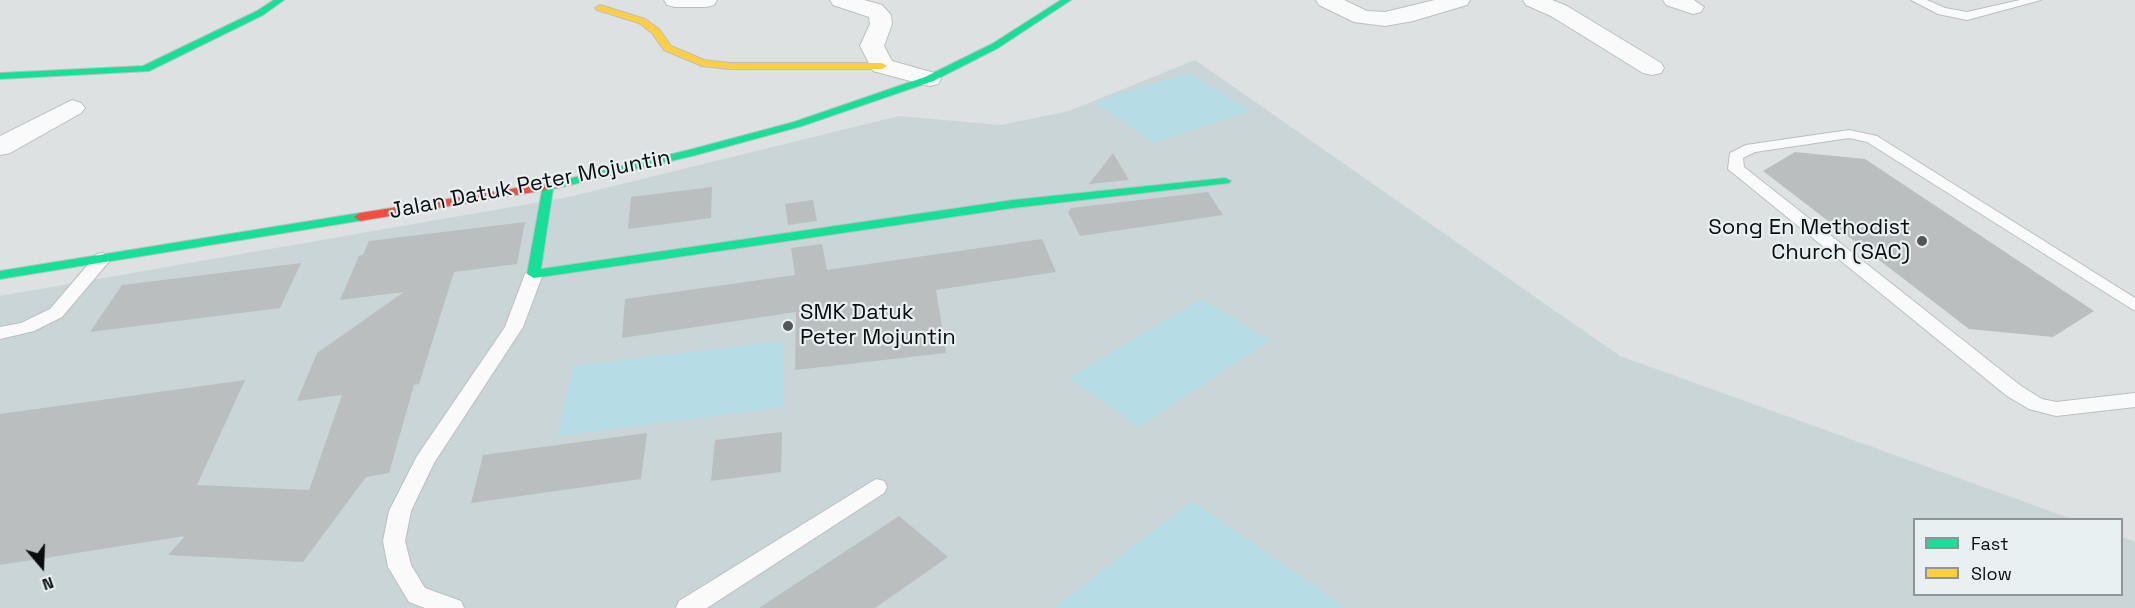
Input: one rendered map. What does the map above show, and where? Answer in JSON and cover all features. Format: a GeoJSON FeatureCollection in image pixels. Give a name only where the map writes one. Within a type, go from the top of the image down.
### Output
{"type":"FeatureCollection","features":[{"type":"Feature","properties":{"kind":"street"},"geometry":{"type":"LineString","coordinates":[[0,76],[145,69],[158,65],[280,0]]}},
{"type":"Feature","properties":{"kind":"street"},"geometry":{"type":"LineString","coordinates":[[675,0],[706,0]]}},
{"type":"Feature","properties":{"kind":"street"},"geometry":{"type":"LineString","coordinates":[[839,0],[874,10],[880,15],[881,24],[872,46],[882,66]]}},
{"type":"Feature","properties":{"kind":"street","name":"Jalan Datuk Peter Mojuntin"},"geometry":{"type":"LineString","coordinates":[[0,275],[547,187],[692,153],[798,124],[929,79],[995,46],[1067,0]]}},
{"type":"Feature","properties":{"kind":"street"},"geometry":{"type":"LineString","coordinates":[[1327,0],[1362,17],[1385,19],[1405,16],[1459,0]]}},
{"type":"Feature","properties":{"kind":"street"},"geometry":{"type":"LineString","coordinates":[[1534,0],[1559,11],[1652,68]]}},
{"type":"Feature","properties":{"kind":"street"},"geometry":{"type":"LineString","coordinates":[[600,8],[642,21],[656,31],[668,48],[702,63],[729,66],[882,66],[929,79]]}},
{"type":"Feature","properties":{"kind":"street"},"geometry":{"type":"LineString","coordinates":[[0,147],[72,108]]}},
{"type":"Feature","properties":{"kind":"street"},"geometry":{"type":"LineString","coordinates":[[547,187],[534,274],[1013,204],[1225,181]]}},
{"type":"Feature","properties":{"kind":"lane"},"geometry":{"type":"LineString","coordinates":[[1917,0],[1942,11],[1967,16],[2033,0]]}},
{"type":"Feature","properties":{"kind":"lane"},"geometry":{"type":"LineString","coordinates":[[2135,306],[1872,139],[1849,134],[1751,148],[1735,156],[1736,169],[2014,391],[2036,404],[2055,409],[2135,400]]}},
{"type":"Feature","properties":{"kind":"lane"},"geometry":{"type":"LineString","coordinates":[[0,333],[27,327],[56,313],[103,258]]}},
{"type":"Feature","properties":{"kind":"lane"},"geometry":{"type":"LineString","coordinates":[[452,608],[417,595],[400,567],[394,541],[400,511],[424,461],[514,327],[534,274]]}},
{"type":"Feature","properties":{"kind":"lane"},"geometry":{"type":"LineString","coordinates":[[688,608],[876,487]]}},
{"type":"Feature","properties":{"kind":"shaded area","name":"SMK Datuk Peter Mojuntin"},"geometry":{"type":"Polygon","coordinates":[[[1195,60],[1620,356],[2069,518],[1913,518],[1913,596],[2123,596],[2123,537],[2135,542],[2135,608],[0,608],[0,296],[569,197],[899,116],[1001,125],[1069,111],[1195,60]]]}},
{"type":"Feature","properties":{"kind":"shaded area"},"geometry":{"type":"Polygon","coordinates":[[[1189,73],[1251,111],[1154,143],[1094,102],[1189,73]]]}},
{"type":"Feature","properties":{"kind":"shaded area"},"geometry":{"type":"Polygon","coordinates":[[[1201,299],[1270,340],[1139,427],[1069,378],[1201,299]]]}},
{"type":"Feature","properties":{"kind":"shaded area"},"geometry":{"type":"Polygon","coordinates":[[[784,341],[784,407],[558,436],[573,366],[784,341]]]}},
{"type":"Feature","properties":{"kind":"shaded area"},"geometry":{"type":"Polygon","coordinates":[[[1192,501],[1346,608],[1054,608],[1192,501]]]}},
{"type":"Feature","properties":{"kind":"building","name":"Song En Methodist Church (SAC)"},"geometry":{"type":"Polygon","coordinates":[[[1795,152],[1865,159],[2094,311],[2053,337],[1969,329],[1763,171],[1795,152]]]}},
{"type":"Feature","properties":{"kind":"building"},"geometry":{"type":"Polygon","coordinates":[[[1113,153],[1129,180],[1089,184],[1113,153]]]}},
{"type":"Feature","properties":{"kind":"building"},"geometry":{"type":"Polygon","coordinates":[[[712,187],[711,218],[628,229],[631,197],[712,187]]]}},
{"type":"Feature","properties":{"kind":"building"},"geometry":{"type":"Polygon","coordinates":[[[1208,192],[1223,215],[1080,236],[1068,212],[1071,208],[1208,192]]]}},
{"type":"Feature","properties":{"kind":"building"},"geometry":{"type":"Polygon","coordinates":[[[813,200],[817,221],[788,225],[785,204],[813,200]]]}},
{"type":"Feature","properties":{"kind":"building"},"geometry":{"type":"Polygon","coordinates":[[[525,222],[517,264],[454,272],[419,384],[414,385],[389,473],[366,477],[303,562],[168,555],[185,536],[0,565],[0,414],[245,380],[197,485],[309,490],[342,395],[297,401],[317,353],[404,292],[340,300],[359,256],[363,255],[369,241],[525,222]]]}},
{"type":"Feature","properties":{"kind":"building"},"geometry":{"type":"Polygon","coordinates":[[[1042,239],[1056,272],[936,290],[946,353],[795,370],[796,312],[622,338],[625,299],[795,275],[791,248],[822,244],[827,270],[1042,239]]]}},
{"type":"Feature","properties":{"kind":"building"},"geometry":{"type":"Polygon","coordinates":[[[301,263],[280,308],[90,332],[122,285],[301,263]]]}},
{"type":"Feature","properties":{"kind":"building"},"geometry":{"type":"Polygon","coordinates":[[[782,432],[781,472],[711,481],[715,440],[782,432]]]}},
{"type":"Feature","properties":{"kind":"building"},"geometry":{"type":"Polygon","coordinates":[[[647,433],[641,479],[471,503],[483,455],[647,433]]]}},
{"type":"Feature","properties":{"kind":"building"},"geometry":{"type":"Polygon","coordinates":[[[899,516],[948,557],[875,608],[759,608],[899,516]]]}},
{"type":"Feature","properties":{"kind":"traffic: fast"},"geometry":{"type":"LineString","coordinates":[[0,76],[145,69],[260,13],[280,0]]}},
{"type":"Feature","properties":{"kind":"traffic: fast"},"geometry":{"type":"LineString","coordinates":[[548,187],[692,153],[798,124],[929,79],[995,46],[1067,0]]}},
{"type":"Feature","properties":{"kind":"traffic: fast"},"geometry":{"type":"LineString","coordinates":[[547,187],[534,274],[1013,204],[1225,181]]}},
{"type":"Feature","properties":{"kind":"traffic: fast"},"geometry":{"type":"LineString","coordinates":[[0,275],[360,217]]}},
{"type":"Feature","properties":{"kind":"traffic: slow"},"geometry":{"type":"LineString","coordinates":[[600,8],[642,21],[656,31],[667,48],[702,63],[729,66],[882,66]]}},
{"type":"Feature","properties":{"kind":"traffic: jam"},"geometry":{"type":"LineString","coordinates":[[360,217],[548,187]]}},
{"type":"Feature","properties":{"kind":"place","name":"Song En Methodist Church (SAC)"},"geometry":{"type":"Point","coordinates":[1922,241]}},
{"type":"Feature","properties":{"kind":"place","name":"SMK Datuk Peter Mojuntin"},"geometry":{"type":"Point","coordinates":[788,326]}}]}
